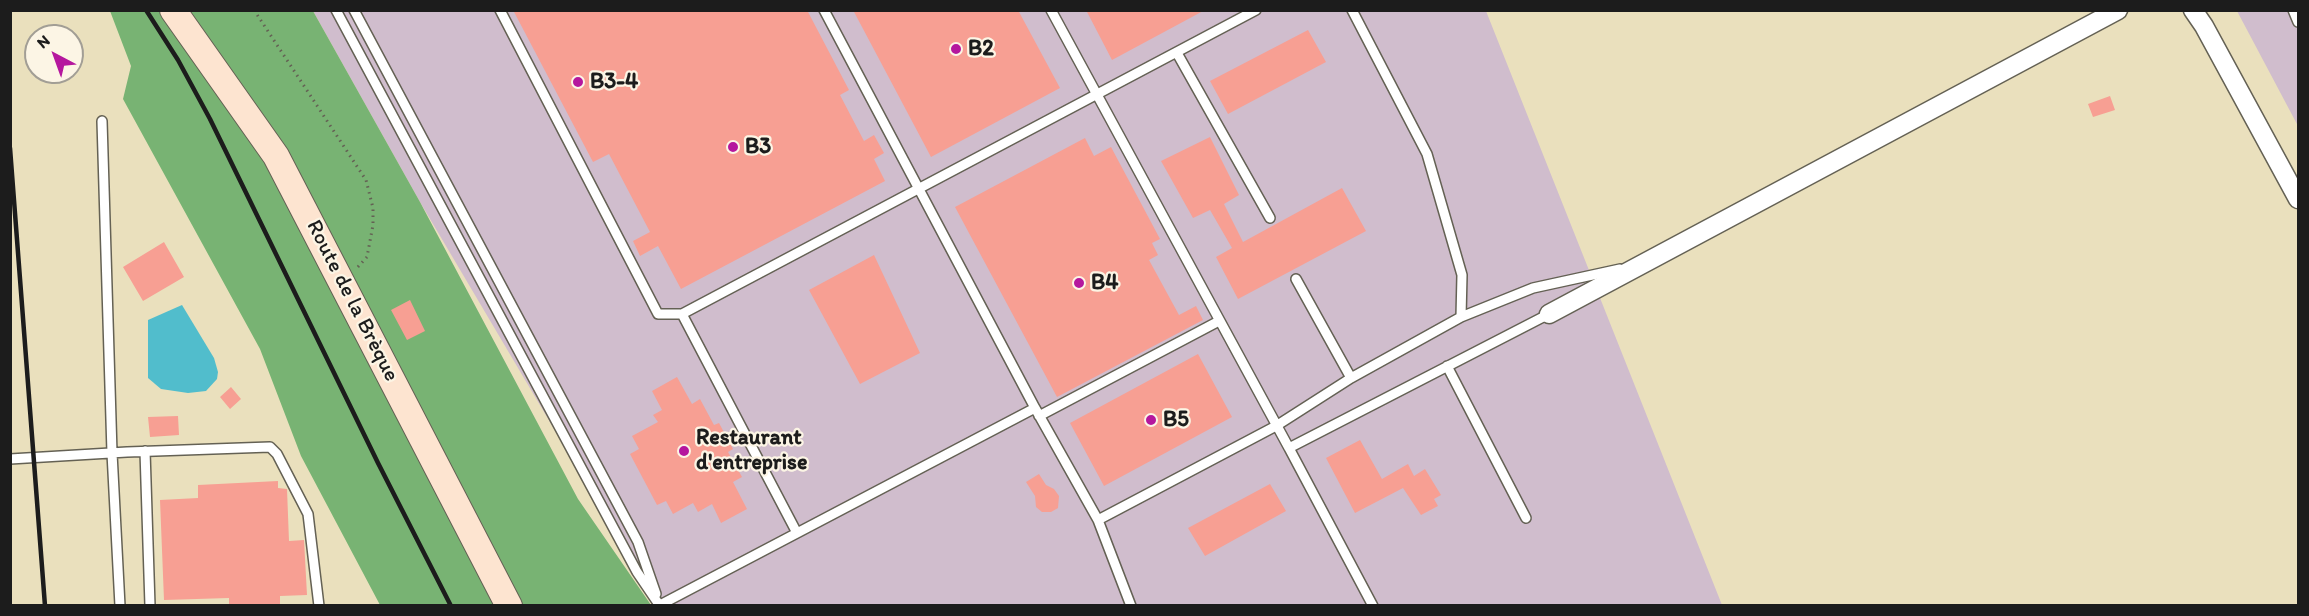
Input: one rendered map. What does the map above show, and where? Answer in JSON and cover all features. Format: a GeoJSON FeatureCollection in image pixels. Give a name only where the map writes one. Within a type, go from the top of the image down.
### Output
{"type":"FeatureCollection","features":[{"type":"Feature","properties":{"kind":"main road","name":"Route de la Brèque"},"geometry":{"type":"LineString","coordinates":[[173,10],[276,156],[509,606]]}},
{"type":"Feature","properties":{"kind":"street"},"geometry":{"type":"LineString","coordinates":[[1549,314],[2118,10]]}},
{"type":"Feature","properties":{"kind":"street"},"geometry":{"type":"LineString","coordinates":[[2193,10],[2204,26],[2298,199]]}},
{"type":"Feature","properties":{"kind":"lane"},"geometry":{"type":"LineString","coordinates":[[336,10],[637,572],[660,605]]}},
{"type":"Feature","properties":{"kind":"lane"},"geometry":{"type":"LineString","coordinates":[[354,10],[638,542],[660,605]]}},
{"type":"Feature","properties":{"kind":"lane"},"geometry":{"type":"LineString","coordinates":[[500,10],[658,314],[682,314],[1096,97],[1256,10]]}},
{"type":"Feature","properties":{"kind":"lane"},"geometry":{"type":"LineString","coordinates":[[824,10],[1037,412],[1098,520],[1131,606]]}},
{"type":"Feature","properties":{"kind":"lane"},"geometry":{"type":"LineString","coordinates":[[1051,10],[1096,97],[1289,448],[1372,606]]}},
{"type":"Feature","properties":{"kind":"lane"},"geometry":{"type":"LineString","coordinates":[[1352,10],[1427,154],[1462,275],[1461,317]]}},
{"type":"Feature","properties":{"kind":"lane"},"geometry":{"type":"LineString","coordinates":[[2293,10],[2298,21]]}},
{"type":"Feature","properties":{"kind":"lane"},"geometry":{"type":"LineString","coordinates":[[1177,53],[1270,218]]}},
{"type":"Feature","properties":{"kind":"lane"},"geometry":{"type":"LineString","coordinates":[[102,121],[112,453],[120,606]]}},
{"type":"Feature","properties":{"kind":"lane"},"geometry":{"type":"LineString","coordinates":[[1098,520],[1276,426],[1351,378],[1461,317],[1533,288],[1641,264]]}},
{"type":"Feature","properties":{"kind":"lane"},"geometry":{"type":"LineString","coordinates":[[1296,279],[1351,378]]}},
{"type":"Feature","properties":{"kind":"lane"},"geometry":{"type":"LineString","coordinates":[[682,314],[797,533]]}},
{"type":"Feature","properties":{"kind":"lane"},"geometry":{"type":"LineString","coordinates":[[1289,448],[1549,314]]}},
{"type":"Feature","properties":{"kind":"lane"},"geometry":{"type":"LineString","coordinates":[[660,605],[797,533],[1219,321]]}},
{"type":"Feature","properties":{"kind":"lane"},"geometry":{"type":"LineString","coordinates":[[1447,366],[1526,518]]}},
{"type":"Feature","properties":{"kind":"lane"},"geometry":{"type":"LineString","coordinates":[[10,459],[270,447],[277,454],[308,513],[318,606]]}},
{"type":"Feature","properties":{"kind":"lane"},"geometry":{"type":"LineString","coordinates":[[145,451],[150,606]]}},
{"type":"Feature","properties":{"kind":"path"},"geometry":{"type":"LineString","coordinates":[[254,10],[366,180],[373,208],[370,243],[367,257],[351,274]]}},
{"type":"Feature","properties":{"kind":"shaded area"},"geometry":{"type":"Polygon","coordinates":[[[313,11],[1486,11],[1722,605],[658,605],[420,202],[313,11]]]}},
{"type":"Feature","properties":{"kind":"shaded area"},"geometry":{"type":"Polygon","coordinates":[[[2237,11],[2298,11],[2298,126],[2237,11]]]}},
{"type":"Feature","properties":{"kind":"green space"},"geometry":{"type":"Polygon","coordinates":[[[110,11],[313,11],[420,202],[578,499],[651,605],[380,605],[301,456],[260,349],[123,99],[131,66],[110,11]]]}},
{"type":"Feature","properties":{"kind":"water"},"geometry":{"type":"Polygon","coordinates":[[[182,305],[214,358],[218,372],[217,379],[206,391],[188,393],[161,389],[148,378],[148,320],[182,305]]]}},
{"type":"Feature","properties":{"kind":"building","name":"B3"},"geometry":{"type":"Polygon","coordinates":[[[513,10],[807,10],[849,90],[840,95],[864,141],[874,135],[884,153],[874,159],[885,181],[681,289],[658,246],[640,256],[633,241],[650,232],[609,154],[593,162],[513,10]]]}},
{"type":"Feature","properties":{"kind":"building","name":"B2"},"geometry":{"type":"Polygon","coordinates":[[[853,10],[1018,10],[1060,88],[931,157],[853,10]]]}},
{"type":"Feature","properties":{"kind":"building"},"geometry":{"type":"Polygon","coordinates":[[[1086,10],[1205,10],[1112,60],[1086,10]]]}},
{"type":"Feature","properties":{"kind":"building"},"geometry":{"type":"Polygon","coordinates":[[[1308,30],[1326,62],[1228,114],[1210,81],[1308,30]]]}},
{"type":"Feature","properties":{"kind":"building"},"geometry":{"type":"Polygon","coordinates":[[[2110,96],[2115,110],[2093,117],[2088,104],[2110,96]]]}},
{"type":"Feature","properties":{"kind":"building"},"geometry":{"type":"Polygon","coordinates":[[[1210,137],[1239,195],[1224,204],[1243,242],[1342,188],[1366,231],[1238,299],[1216,257],[1232,248],[1210,210],[1193,218],[1161,161],[1210,137]]]}},
{"type":"Feature","properties":{"kind":"building","name":"B4"},"geometry":{"type":"Polygon","coordinates":[[[1085,138],[1094,156],[1111,147],[1160,239],[1152,243],[1158,255],[1149,260],[1179,315],[1196,306],[1203,320],[1057,397],[955,207],[1085,138]]]}},
{"type":"Feature","properties":{"kind":"building"},"geometry":{"type":"Polygon","coordinates":[[[164,242],[184,277],[143,301],[123,267],[164,242]]]}},
{"type":"Feature","properties":{"kind":"building"},"geometry":{"type":"Polygon","coordinates":[[[874,255],[920,353],[860,384],[809,290],[874,255]]]}},
{"type":"Feature","properties":{"kind":"building"},"geometry":{"type":"Polygon","coordinates":[[[410,300],[425,331],[407,340],[391,310],[410,300]]]}},
{"type":"Feature","properties":{"kind":"building","name":"B5"},"geometry":{"type":"Polygon","coordinates":[[[1198,354],[1232,417],[1104,486],[1070,423],[1198,354]]]}},
{"type":"Feature","properties":{"kind":"building","name":"Restaurant d'entreprise"},"geometry":{"type":"Polygon","coordinates":[[[677,377],[692,404],[700,399],[714,425],[719,423],[733,449],[728,452],[742,477],[733,482],[747,509],[721,523],[712,504],[698,512],[693,503],[673,514],[666,501],[657,505],[630,454],[639,449],[632,436],[658,422],[653,415],[662,410],[652,391],[677,377]]]}},
{"type":"Feature","properties":{"kind":"building"},"geometry":{"type":"Polygon","coordinates":[[[231,387],[241,399],[230,409],[220,397],[231,387]]]}},
{"type":"Feature","properties":{"kind":"building"},"geometry":{"type":"Polygon","coordinates":[[[178,416],[179,435],[150,437],[148,417],[178,416]]]}},
{"type":"Feature","properties":{"kind":"building"},"geometry":{"type":"Polygon","coordinates":[[[1360,440],[1382,479],[1408,464],[1414,476],[1425,469],[1441,495],[1434,499],[1438,506],[1421,515],[1403,488],[1355,513],[1326,458],[1360,440]]]}},
{"type":"Feature","properties":{"kind":"building"},"geometry":{"type":"Polygon","coordinates":[[[1039,474],[1046,485],[1054,489],[1059,496],[1058,508],[1051,512],[1042,512],[1036,507],[1035,496],[1026,482],[1039,474]]]}},
{"type":"Feature","properties":{"kind":"building"},"geometry":{"type":"Polygon","coordinates":[[[278,481],[278,488],[287,489],[289,541],[304,540],[307,595],[280,596],[280,606],[229,606],[229,598],[164,600],[160,500],[198,498],[198,485],[278,481]]]}},
{"type":"Feature","properties":{"kind":"building"},"geometry":{"type":"Polygon","coordinates":[[[1270,484],[1286,511],[1205,556],[1188,528],[1270,484]]]}},
{"type":"Feature","properties":{"kind":"railway"},"geometry":{"type":"LineString","coordinates":[[146,10],[178,60],[210,119],[378,463],[451,606]]}},
{"type":"Feature","properties":{"kind":"railway"},"geometry":{"type":"LineString","coordinates":[[10,148],[45,606]]}},
{"type":"Feature","properties":{"kind":"place","name":"B2"},"geometry":{"type":"Point","coordinates":[956,49]}},
{"type":"Feature","properties":{"kind":"place","name":"B3-4"},"geometry":{"type":"Point","coordinates":[578,82]}},
{"type":"Feature","properties":{"kind":"place","name":"B3"},"geometry":{"type":"Point","coordinates":[733,147]}},
{"type":"Feature","properties":{"kind":"place","name":"B4"},"geometry":{"type":"Point","coordinates":[1079,283]}},
{"type":"Feature","properties":{"kind":"place","name":"B5"},"geometry":{"type":"Point","coordinates":[1151,420]}},
{"type":"Feature","properties":{"kind":"place","name":"Restaurant d'entreprise"},"geometry":{"type":"Point","coordinates":[684,451]}}]}
